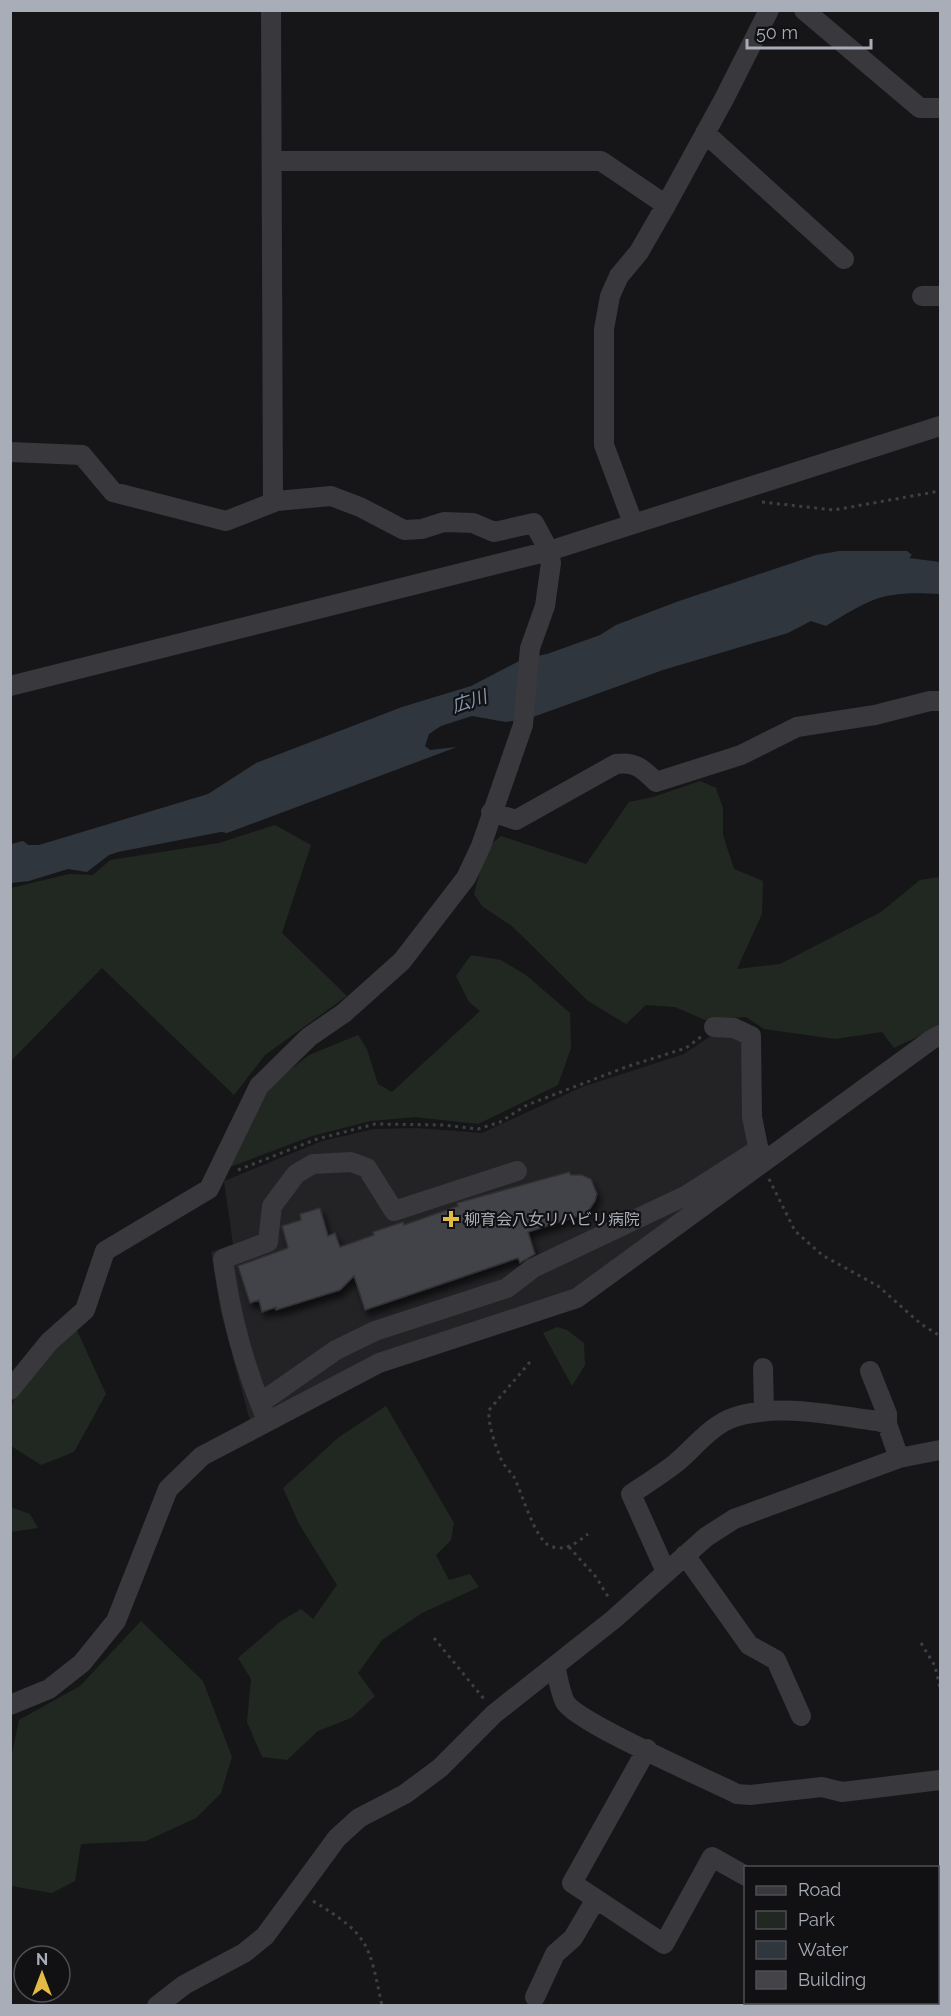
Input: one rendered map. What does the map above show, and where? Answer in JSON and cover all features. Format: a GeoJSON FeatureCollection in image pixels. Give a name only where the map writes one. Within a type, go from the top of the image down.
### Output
{"type":"FeatureCollection","features":[{"type":"Feature","properties":{"kind":"street"},"geometry":{"type":"LineString","coordinates":[[271,10],[273,503]]}},
{"type":"Feature","properties":{"kind":"street"},"geometry":{"type":"LineString","coordinates":[[633,523],[604,445],[604,329],[610,296],[619,276],[639,252],[666,205],[769,10]]}},
{"type":"Feature","properties":{"kind":"street"},"geometry":{"type":"LineString","coordinates":[[804,10],[920,108],[940,108]]}},
{"type":"Feature","properties":{"kind":"street"},"geometry":{"type":"LineString","coordinates":[[705,133],[844,259]]}},
{"type":"Feature","properties":{"kind":"street"},"geometry":{"type":"LineString","coordinates":[[272,161],[601,161],[666,205]]}},
{"type":"Feature","properties":{"kind":"street"},"geometry":{"type":"LineString","coordinates":[[10,686],[549,551],[940,426]]}},
{"type":"Feature","properties":{"kind":"street"},"geometry":{"type":"LineString","coordinates":[[10,452],[81,455],[113,492],[226,521],[273,503],[331,496],[360,507],[405,530],[422,529],[444,522],[473,523],[494,532],[534,523],[549,551],[551,563],[545,606],[530,648],[523,725],[481,846],[466,879],[402,961],[344,1013],[309,1037],[259,1086],[209,1189],[105,1251],[85,1310],[49,1342],[10,1390]]}},
{"type":"Feature","properties":{"kind":"street"},"geometry":{"type":"LineString","coordinates":[[491,812],[516,820],[616,764],[629,762],[640,766],[656,782],[741,755],[797,727],[874,715],[940,701]]}},
{"type":"Feature","properties":{"kind":"street"},"geometry":{"type":"LineString","coordinates":[[714,1027],[734,1028],[751,1036],[752,1118],[760,1156]]}},
{"type":"Feature","properties":{"kind":"street"},"geometry":{"type":"LineString","coordinates":[[264,1412],[379,1363],[577,1298],[760,1156],[940,1035]]}},
{"type":"Feature","properties":{"kind":"street"},"geometry":{"type":"LineString","coordinates":[[10,1705],[49,1689],[82,1663],[116,1621],[168,1489],[202,1456],[264,1412],[336,1350],[375,1331],[507,1288],[533,1268],[687,1195],[760,1156]]}},
{"type":"Feature","properties":{"kind":"street"},"geometry":{"type":"LineString","coordinates":[[264,1412],[249,1379],[229,1304],[223,1259],[268,1242],[272,1206],[296,1174],[313,1164],[351,1162],[367,1168],[394,1211],[517,1171]]}},
{"type":"Feature","properties":{"kind":"street"},"geometry":{"type":"LineString","coordinates":[[763,1368],[764,1411]]}},
{"type":"Feature","properties":{"kind":"street"},"geometry":{"type":"LineString","coordinates":[[870,1371],[886,1414],[898,1458]]}},
{"type":"Feature","properties":{"kind":"street"},"geometry":{"type":"LineString","coordinates":[[666,1572],[630,1494],[676,1463],[702,1439],[733,1418],[764,1411],[812,1412],[887,1424]]}},
{"type":"Feature","properties":{"kind":"street"},"geometry":{"type":"LineString","coordinates":[[157,2006],[184,1985],[244,1953],[258,1942],[337,1838],[359,1818],[405,1794],[431,1775],[497,1713],[620,1614],[706,1537],[734,1519],[898,1458],[940,1450]]}},
{"type":"Feature","properties":{"kind":"street"},"geometry":{"type":"LineString","coordinates":[[685,1555],[749,1645],[776,1660],[801,1716]]}},
{"type":"Feature","properties":{"kind":"street"},"geometry":{"type":"LineString","coordinates":[[555,1666],[566,1703],[602,1730],[744,1794],[822,1787],[842,1792],[862,1791],[940,1780]]}},
{"type":"Feature","properties":{"kind":"street"},"geometry":{"type":"LineString","coordinates":[[647,1749],[572,1883],[664,1944],[712,1857],[744,1875]]}},
{"type":"Feature","properties":{"kind":"street"},"geometry":{"type":"LineString","coordinates":[[535,1997],[555,1954],[573,1938],[596,1899]]}},
{"type":"Feature","properties":{"kind":"path"},"geometry":{"type":"LineString","coordinates":[[752,500],[834,510],[940,491]]}},
{"type":"Feature","properties":{"kind":"path"},"geometry":{"type":"LineString","coordinates":[[214,1179],[317,1139],[375,1124],[444,1125],[478,1129],[500,1122],[527,1105],[626,1067],[686,1048],[714,1027]]}},
{"type":"Feature","properties":{"kind":"path"},"geometry":{"type":"LineString","coordinates":[[760,1156],[795,1231],[822,1255],[878,1286],[921,1324],[940,1336]]}},
{"type":"Feature","properties":{"kind":"path"},"geometry":{"type":"LineString","coordinates":[[530,1362],[489,1410],[488,1418],[502,1461],[513,1475],[540,1536],[548,1545],[560,1548],[569,1547],[588,1534]]}},
{"type":"Feature","properties":{"kind":"path"},"geometry":{"type":"LineString","coordinates":[[569,1547],[596,1577],[620,1614]]}},
{"type":"Feature","properties":{"kind":"path"},"geometry":{"type":"LineString","coordinates":[[434,1638],[497,1713]]}},
{"type":"Feature","properties":{"kind":"path"},"geometry":{"type":"LineString","coordinates":[[921,1643],[934,1666],[940,1688]]}},
{"type":"Feature","properties":{"kind":"path"},"geometry":{"type":"LineString","coordinates":[[296,1891],[346,1922],[366,1944],[374,1964],[382,2006]]}},
{"type":"Feature","properties":{"kind":"shaded area","name":"柳育会八女リハビリ病院"},"geometry":{"type":"Polygon","coordinates":[[[718,1031],[742,1035],[751,1161],[584,1285],[545,1301],[371,1356],[250,1421],[221,1313],[211,1252],[233,1244],[224,1181],[322,1141],[374,1129],[417,1128],[482,1133],[582,1087],[684,1054],[718,1031]]]}},
{"type":"Feature","properties":{"kind":"green space"},"geometry":{"type":"Polygon","coordinates":[[[700,781],[716,788],[723,808],[723,835],[734,869],[763,881],[762,914],[737,969],[780,964],[881,912],[920,880],[940,877],[940,1026],[894,1048],[882,1032],[835,1039],[764,1029],[746,1017],[705,1020],[675,1007],[646,1005],[626,1024],[588,1001],[513,927],[482,906],[474,894],[486,848],[501,836],[586,864],[629,802],[653,797],[700,781]]]}},
{"type":"Feature","properties":{"kind":"green space"},"geometry":{"type":"Polygon","coordinates":[[[275,825],[311,845],[282,933],[347,996],[265,1055],[234,1095],[102,968],[11,1061],[11,888],[69,874],[93,875],[110,860],[219,843],[275,825]]]}},
{"type":"Feature","properties":{"kind":"green space"},"geometry":{"type":"Polygon","coordinates":[[[471,955],[501,960],[526,975],[570,1013],[571,1048],[558,1085],[478,1124],[415,1117],[371,1121],[312,1136],[225,1169],[266,1089],[309,1055],[358,1035],[367,1049],[378,1084],[392,1092],[480,1011],[469,1002],[456,976],[471,955]]]}},
{"type":"Feature","properties":{"kind":"green space"},"geometry":{"type":"Polygon","coordinates":[[[75,1326],[106,1394],[74,1452],[41,1465],[11,1446],[11,1408],[17,1392],[75,1326]]]}},
{"type":"Feature","properties":{"kind":"green space"},"geometry":{"type":"Polygon","coordinates":[[[557,1327],[567,1330],[584,1343],[585,1365],[572,1386],[543,1333],[557,1327]]]}},
{"type":"Feature","properties":{"kind":"green space"},"geometry":{"type":"Polygon","coordinates":[[[386,1406],[454,1523],[451,1540],[436,1555],[449,1580],[470,1574],[479,1587],[422,1613],[382,1640],[358,1673],[375,1696],[351,1718],[318,1731],[287,1760],[262,1757],[247,1722],[251,1679],[238,1658],[281,1621],[301,1609],[313,1619],[337,1585],[299,1524],[283,1488],[339,1437],[386,1406]]]}},
{"type":"Feature","properties":{"kind":"green space"},"geometry":{"type":"Polygon","coordinates":[[[10,1507],[30,1514],[38,1528],[11,1532],[10,1507]]]}},
{"type":"Feature","properties":{"kind":"green space"},"geometry":{"type":"Polygon","coordinates":[[[141,1621],[203,1681],[232,1757],[221,1793],[196,1818],[146,1841],[81,1844],[75,1881],[52,1893],[11,1886],[11,1758],[19,1720],[80,1686],[141,1621]]]}},
{"type":"Feature","properties":{"kind":"water","name":"広川"},"geometry":{"type":"Polygon","coordinates":[[[839,551],[907,551],[912,555],[909,558],[940,562],[940,594],[905,594],[880,598],[856,608],[826,626],[811,621],[788,633],[663,670],[533,717],[506,722],[472,716],[441,726],[429,734],[425,746],[430,750],[457,747],[227,833],[221,832],[118,852],[109,855],[87,872],[68,869],[29,881],[11,883],[11,844],[23,841],[28,845],[39,845],[208,794],[256,763],[402,707],[471,686],[523,659],[547,654],[600,635],[616,625],[679,601],[816,555],[839,551]]]}},
{"type":"Feature","properties":{"kind":"building"},"geometry":{"type":"Polygon","coordinates":[[[569,1172],[571,1175],[582,1175],[591,1179],[597,1194],[595,1201],[587,1213],[528,1232],[535,1254],[520,1263],[518,1258],[365,1310],[354,1276],[340,1290],[276,1310],[276,1307],[262,1312],[259,1300],[250,1303],[238,1266],[288,1248],[282,1226],[301,1220],[300,1214],[320,1208],[328,1236],[335,1233],[340,1247],[374,1235],[373,1232],[403,1222],[404,1225],[458,1206],[457,1203],[569,1172]]]}},
{"type":"Feature","properties":{"kind":"place","name":"柳育会八女リハビリ病院"},"geometry":{"type":"Point","coordinates":[451,1219]}}]}
